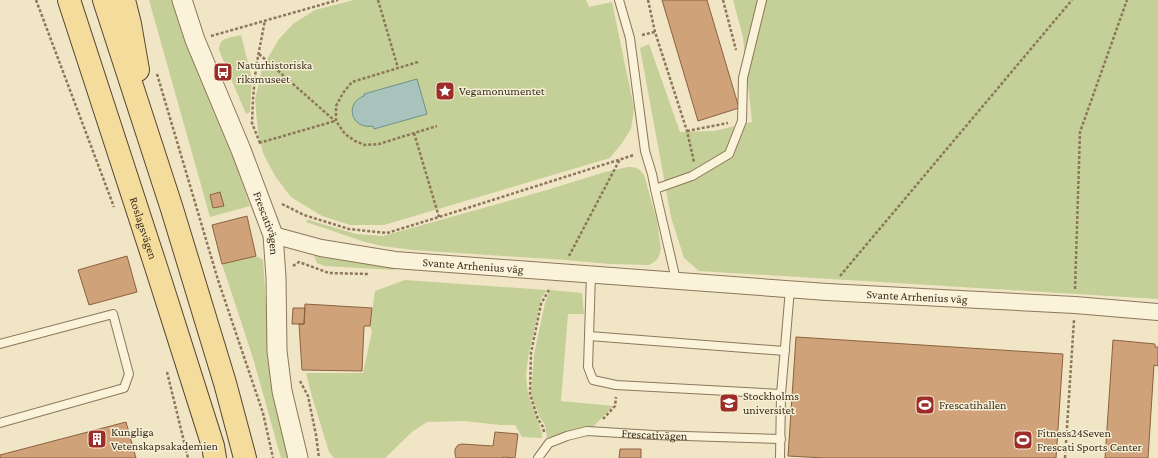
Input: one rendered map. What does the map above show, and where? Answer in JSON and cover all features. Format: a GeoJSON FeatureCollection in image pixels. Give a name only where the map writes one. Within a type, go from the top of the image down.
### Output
{"type":"FeatureCollection","features":[{"type":"Feature","properties":{"kind":"main road"},"geometry":{"type":"LineString","coordinates":[[53,0],[74,54],[106,110]]}},
{"type":"Feature","properties":{"kind":"main road","name":"Roslagsvägen"},"geometry":{"type":"LineString","coordinates":[[69,0],[158,272],[214,454]]}},
{"type":"Feature","properties":{"kind":"main road"},"geometry":{"type":"LineString","coordinates":[[104,0],[174,216],[225,383],[245,458]]}},
{"type":"Feature","properties":{"kind":"main road"},"geometry":{"type":"LineString","coordinates":[[124,0],[130,24],[152,146]]}},
{"type":"Feature","properties":{"kind":"street","name":"Frescativägen"},"geometry":{"type":"LineString","coordinates":[[182,0],[196,40],[273,235],[276,277],[277,352],[282,391],[298,458]]}},
{"type":"Feature","properties":{"kind":"street","name":"Svante Arrhenius väg"},"geometry":{"type":"LineString","coordinates":[[273,235],[321,248],[395,260],[561,271],[827,292],[1075,305],[1158,312]]}},
{"type":"Feature","properties":{"kind":"lane"},"geometry":{"type":"LineString","coordinates":[[619,0],[630,38],[645,151],[652,174],[676,280]]}},
{"type":"Feature","properties":{"kind":"lane"},"geometry":{"type":"LineString","coordinates":[[655,190],[692,176],[729,154],[742,120],[743,78],[762,0]]}},
{"type":"Feature","properties":{"kind":"lane"},"geometry":{"type":"LineString","coordinates":[[592,274],[588,367],[593,380],[616,385],[781,394]]}},
{"type":"Feature","properties":{"kind":"lane"},"geometry":{"type":"LineString","coordinates":[[780,458],[781,394],[790,289]]}},
{"type":"Feature","properties":{"kind":"lane"},"geometry":{"type":"LineString","coordinates":[[0,344],[113,314],[129,374],[124,388],[0,424]]}},
{"type":"Feature","properties":{"kind":"lane"},"geometry":{"type":"LineString","coordinates":[[589,336],[785,351]]}},
{"type":"Feature","properties":{"kind":"lane","name":"Frescativägen"},"geometry":{"type":"LineString","coordinates":[[549,443],[567,436],[587,431],[780,439]]}},
{"type":"Feature","properties":{"kind":"lane"},"geometry":{"type":"LineString","coordinates":[[538,458],[549,443]]}},
{"type":"Feature","properties":{"kind":"path"},"geometry":{"type":"LineString","coordinates":[[36,0],[116,214]]}},
{"type":"Feature","properties":{"kind":"path"},"geometry":{"type":"LineString","coordinates":[[196,40],[338,0]]}},
{"type":"Feature","properties":{"kind":"path"},"geometry":{"type":"LineString","coordinates":[[378,0],[398,68]]}},
{"type":"Feature","properties":{"kind":"path"},"geometry":{"type":"LineString","coordinates":[[648,0],[655,32],[687,130],[694,162],[692,176]]}},
{"type":"Feature","properties":{"kind":"path"},"geometry":{"type":"LineString","coordinates":[[723,0],[743,78]]}},
{"type":"Feature","properties":{"kind":"path"},"geometry":{"type":"LineString","coordinates":[[827,292],[1072,0]]}},
{"type":"Feature","properties":{"kind":"path"},"geometry":{"type":"LineString","coordinates":[[1065,458],[1075,305],[1080,132],[1127,0]]}},
{"type":"Feature","properties":{"kind":"path"},"geometry":{"type":"LineString","coordinates":[[265,20],[256,67],[252,99],[252,123],[260,143],[336,121]]}},
{"type":"Feature","properties":{"kind":"path"},"geometry":{"type":"LineString","coordinates":[[259,54],[336,121],[345,134],[354,141],[365,145],[379,144],[437,126]]}},
{"type":"Feature","properties":{"kind":"path"},"geometry":{"type":"LineString","coordinates":[[336,121],[336,106],[343,93],[352,82],[418,62]]}},
{"type":"Feature","properties":{"kind":"path"},"geometry":{"type":"LineString","coordinates":[[156,68],[218,280],[263,413],[273,458]]}},
{"type":"Feature","properties":{"kind":"path"},"geometry":{"type":"LineString","coordinates":[[687,130],[742,120]]}},
{"type":"Feature","properties":{"kind":"path"},"geometry":{"type":"LineString","coordinates":[[414,133],[439,217]]}},
{"type":"Feature","properties":{"kind":"path"},"geometry":{"type":"LineString","coordinates":[[281,204],[304,215],[349,229],[387,233],[645,151]]}},
{"type":"Feature","properties":{"kind":"path"},"geometry":{"type":"LineString","coordinates":[[549,443],[544,436],[543,428],[538,419],[530,394],[530,353],[541,304],[548,290],[561,271],[620,159]]}},
{"type":"Feature","properties":{"kind":"path"},"geometry":{"type":"LineString","coordinates":[[166,368],[188,458]]}},
{"type":"Feature","properties":{"kind":"path"},"geometry":{"type":"LineString","coordinates":[[298,377],[308,396],[316,435],[318,458]]}},
{"type":"Feature","properties":{"kind":"path"},"geometry":{"type":"LineString","coordinates":[[592,431],[615,406],[616,385]]}},
{"type":"Feature","properties":{"kind":"green space"},"geometry":{"type":"Polygon","coordinates":[[[149,0],[172,0],[181,30],[234,160],[250,206],[210,217],[149,0]]]}},
{"type":"Feature","properties":{"kind":"green space"},"geometry":{"type":"Polygon","coordinates":[[[354,0],[586,0],[589,7],[612,2],[634,108],[631,129],[610,158],[384,225],[350,225],[322,216],[291,197],[275,176],[263,153],[258,132],[255,100],[262,68],[279,39],[293,24],[315,10],[354,0]]]}},
{"type":"Feature","properties":{"kind":"green space"},"geometry":{"type":"Polygon","coordinates":[[[733,0],[1158,0],[1158,299],[699,271],[684,258],[671,217],[640,48],[649,44],[680,132],[714,131],[752,122],[743,37],[733,0]]]}},
{"type":"Feature","properties":{"kind":"green space"},"geometry":{"type":"Polygon","coordinates":[[[241,35],[252,79],[250,112],[246,114],[219,50],[219,46],[223,40],[241,35]]]}},
{"type":"Feature","properties":{"kind":"green space"},"geometry":{"type":"Polygon","coordinates":[[[628,167],[637,168],[644,175],[657,221],[661,249],[657,260],[649,265],[610,264],[413,250],[365,242],[306,222],[309,220],[356,234],[383,236],[547,190],[605,172],[628,167]]]}},
{"type":"Feature","properties":{"kind":"green space"},"geometry":{"type":"Polygon","coordinates":[[[256,256],[263,260],[269,351],[290,458],[281,458],[253,358],[222,264],[256,256]]]}},
{"type":"Feature","properties":{"kind":"green space"},"geometry":{"type":"Polygon","coordinates":[[[314,256],[393,268],[394,270],[325,266],[317,263],[314,256]]]}},
{"type":"Feature","properties":{"kind":"green space"},"geometry":{"type":"Polygon","coordinates":[[[405,280],[547,290],[541,299],[528,358],[526,375],[528,394],[542,433],[542,438],[522,437],[515,425],[465,421],[427,422],[412,432],[385,458],[334,458],[329,452],[306,373],[363,373],[372,331],[370,327],[375,291],[405,280]]]}},
{"type":"Feature","properties":{"kind":"green space"},"geometry":{"type":"Polygon","coordinates":[[[550,290],[582,293],[584,314],[568,314],[561,401],[613,406],[593,427],[585,427],[547,438],[545,425],[540,418],[531,394],[534,354],[545,303],[550,290]]]}},
{"type":"Feature","properties":{"kind":"water"},"geometry":{"type":"Polygon","coordinates":[[[417,79],[427,114],[374,129],[373,126],[365,126],[355,120],[352,110],[354,104],[358,99],[364,96],[364,94],[417,79]]]}},
{"type":"Feature","properties":{"kind":"building"},"geometry":{"type":"Polygon","coordinates":[[[662,0],[707,0],[739,108],[698,121],[662,0]]]}},
{"type":"Feature","properties":{"kind":"building"},"geometry":{"type":"Polygon","coordinates":[[[220,192],[224,206],[213,208],[210,195],[220,192]]]}},
{"type":"Feature","properties":{"kind":"building"},"geometry":{"type":"Polygon","coordinates":[[[247,216],[256,256],[222,264],[212,225],[247,216]]]}},
{"type":"Feature","properties":{"kind":"building"},"geometry":{"type":"Polygon","coordinates":[[[127,256],[137,292],[89,305],[78,270],[127,256]]]}},
{"type":"Feature","properties":{"kind":"building"},"geometry":{"type":"Polygon","coordinates":[[[305,304],[372,308],[370,326],[364,326],[362,371],[302,370],[299,324],[304,324],[305,304]]]}},
{"type":"Feature","properties":{"kind":"building"},"geometry":{"type":"Polygon","coordinates":[[[293,308],[305,308],[304,324],[292,324],[293,308]]]}},
{"type":"Feature","properties":{"kind":"building","name":"Frescatihallen"},"geometry":{"type":"Polygon","coordinates":[[[796,337],[1063,354],[1056,458],[825,458],[788,456],[796,337]]]}},
{"type":"Feature","properties":{"kind":"building"},"geometry":{"type":"Polygon","coordinates":[[[1113,340],[1155,344],[1155,347],[1158,347],[1158,366],[1154,365],[1148,458],[1105,458],[1113,340]]]}},
{"type":"Feature","properties":{"kind":"building","name":"Kungliga Vetenskapsakademien"},"geometry":{"type":"Polygon","coordinates":[[[126,422],[136,458],[0,458],[0,455],[126,422]]]}},
{"type":"Feature","properties":{"kind":"building"},"geometry":{"type":"Polygon","coordinates":[[[495,432],[518,434],[515,458],[456,458],[455,449],[458,445],[493,446],[495,432]]]}},
{"type":"Feature","properties":{"kind":"building"},"geometry":{"type":"Polygon","coordinates":[[[620,449],[641,449],[641,458],[619,458],[620,449]]]}},
{"type":"Feature","properties":{"kind":"place","name":"Naturhistoriska riksmuseet"},"geometry":{"type":"Point","coordinates":[223,72]}},
{"type":"Feature","properties":{"kind":"place","name":"Vegamonumentet"},"geometry":{"type":"Point","coordinates":[445,91]}},
{"type":"Feature","properties":{"kind":"place","name":"Stockholms universitet"},"geometry":{"type":"Point","coordinates":[729,403]}},
{"type":"Feature","properties":{"kind":"place","name":"Frescatihallen"},"geometry":{"type":"Point","coordinates":[925,405]}},
{"type":"Feature","properties":{"kind":"place","name":"Kungliga Vetenskapsakademien"},"geometry":{"type":"Point","coordinates":[97,439]}},
{"type":"Feature","properties":{"kind":"place","name":"Fitness24Seven Frescati Sports Center"},"geometry":{"type":"Point","coordinates":[1023,440]}}]}
